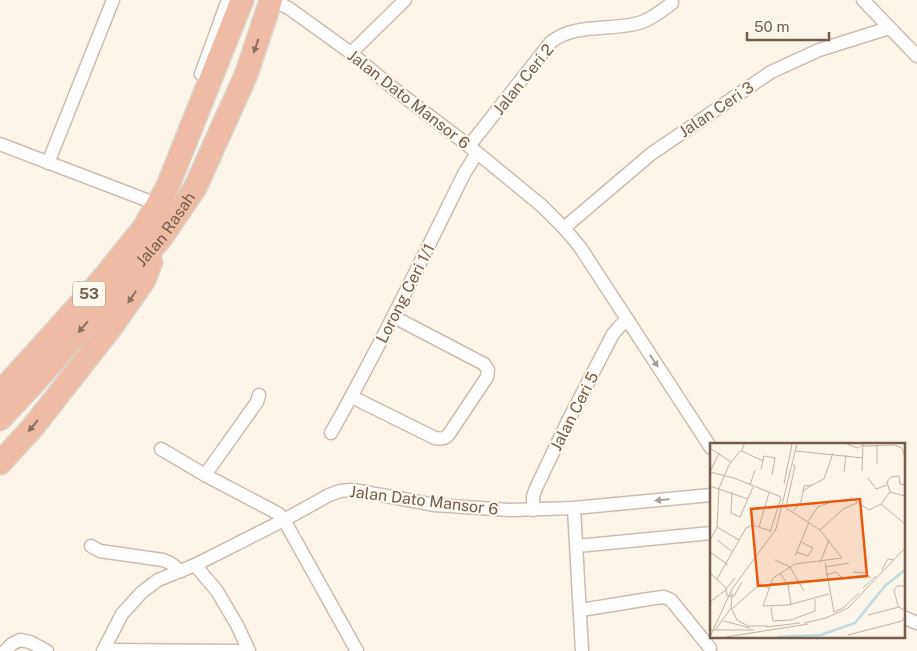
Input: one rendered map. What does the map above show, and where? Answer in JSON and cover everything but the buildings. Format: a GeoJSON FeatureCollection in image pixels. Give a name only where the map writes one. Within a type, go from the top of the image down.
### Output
{"type":"FeatureCollection","features":[{"type":"Feature","properties":{"kind":"highway","name":"Jalan Rasah"},"geometry":{"type":"LineString","coordinates":[[0,393],[100,282],[143,228],[167,188],[242,0]]}},
{"type":"Feature","properties":{"kind":"highway","name":"Jalan Rasah"},"geometry":{"type":"LineString","coordinates":[[0,419],[161,238],[194,188],[282,2]]}},
{"type":"Feature","properties":{"kind":"highway"},"geometry":{"type":"LineString","coordinates":[[0,372],[129,236],[167,188]]}},
{"type":"Feature","properties":{"kind":"highway"},"geometry":{"type":"LineString","coordinates":[[0,463],[33,427],[112,326],[144,280],[161,238]]}},
{"type":"Feature","properties":{"kind":"street"},"geometry":{"type":"LineString","coordinates":[[48,163],[113,0]]}},
{"type":"Feature","properties":{"kind":"street"},"geometry":{"type":"LineString","coordinates":[[129,236],[160,182],[228,0]]}},
{"type":"Feature","properties":{"kind":"street"},"geometry":{"type":"LineString","coordinates":[[351,53],[405,0]]}},
{"type":"Feature","properties":{"kind":"street"},"geometry":{"type":"LineString","coordinates":[[863,0],[917,56]]}},
{"type":"Feature","properties":{"kind":"street","name":"Jalan Dato Mansor 6"},"geometry":{"type":"LineString","coordinates":[[282,2],[351,53],[473,150],[542,206],[564,228],[580,247],[710,446]]}},
{"type":"Feature","properties":{"kind":"street","name":"Jalan Ceri 2"},"geometry":{"type":"LineString","coordinates":[[473,150],[551,42],[559,36],[585,30],[642,22],[672,3]]}},
{"type":"Feature","properties":{"kind":"street","name":"Jalan Ceri 3"},"geometry":{"type":"LineString","coordinates":[[564,228],[651,154],[771,72],[818,50],[889,28]]}},
{"type":"Feature","properties":{"kind":"street"},"geometry":{"type":"LineString","coordinates":[[0,144],[149,201]]}},
{"type":"Feature","properties":{"kind":"street","name":"Lorong Ceri 1/1"},"geometry":{"type":"LineString","coordinates":[[331,433],[394,316],[464,174],[473,150]]}},
{"type":"Feature","properties":{"kind":"street"},"geometry":{"type":"LineString","coordinates":[[352,397],[435,438],[443,438],[449,434],[487,378],[488,370],[484,364],[394,316]]}},
{"type":"Feature","properties":{"kind":"street","name":"Jalan Ceri 5"},"geometry":{"type":"LineString","coordinates":[[533,510],[533,496],[536,488],[568,421],[612,334],[628,320]]}},
{"type":"Feature","properties":{"kind":"street"},"geometry":{"type":"LineString","coordinates":[[205,475],[260,395]]}},
{"type":"Feature","properties":{"kind":"street"},"geometry":{"type":"LineString","coordinates":[[161,449],[205,475],[279,514],[357,651]]}},
{"type":"Feature","properties":{"kind":"street","name":"Jalan Dato Mansor 6"},"geometry":{"type":"LineString","coordinates":[[104,650],[122,614],[142,592],[158,580],[195,565],[340,491],[350,490],[435,505],[510,510],[574,508],[710,495]]}},
{"type":"Feature","properties":{"kind":"street"},"geometry":{"type":"LineString","coordinates":[[574,508],[582,651]]}},
{"type":"Feature","properties":{"kind":"street"},"geometry":{"type":"LineString","coordinates":[[577,546],[710,533]]}},
{"type":"Feature","properties":{"kind":"street"},"geometry":{"type":"LineString","coordinates":[[91,546],[100,551],[163,560],[181,571]]}},
{"type":"Feature","properties":{"kind":"street"},"geometry":{"type":"LineString","coordinates":[[195,565],[217,591],[237,624],[250,651]]}},
{"type":"Feature","properties":{"kind":"street"},"geometry":{"type":"LineString","coordinates":[[580,610],[664,598],[670,600],[710,648]]}},
{"type":"Feature","properties":{"kind":"street"},"geometry":{"type":"LineString","coordinates":[[904,617],[917,623]]}},
{"type":"Feature","properties":{"kind":"street"},"geometry":{"type":"LineString","coordinates":[[5,651],[12,644],[20,640],[30,642],[47,651]]}},
{"type":"Feature","properties":{"kind":"street"},"geometry":{"type":"LineString","coordinates":[[104,650],[237,651]]}}]}
